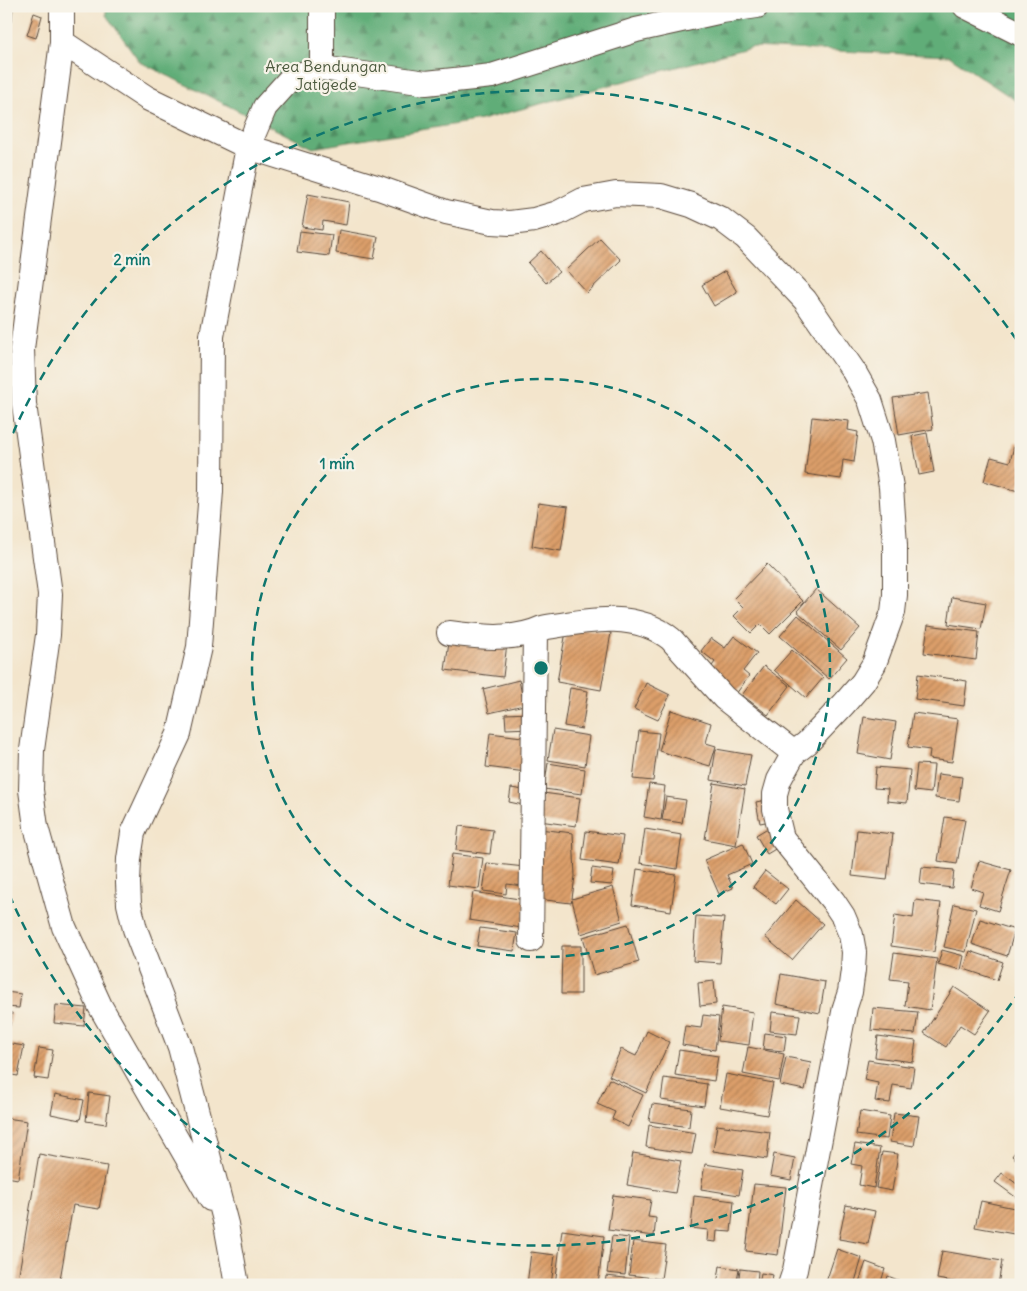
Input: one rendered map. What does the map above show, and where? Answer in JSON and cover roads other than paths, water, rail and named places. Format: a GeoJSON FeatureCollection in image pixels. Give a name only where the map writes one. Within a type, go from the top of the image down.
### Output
{"type":"FeatureCollection","features":[{"type":"Feature","properties":{"kind":"street"},"geometry":{"type":"LineString","coordinates":[[62,6],[62,42],[22,349],[24,404],[50,594],[48,635],[32,750],[31,790],[36,827],[64,927],[80,965],[100,1006],[226,1224]]}},
{"type":"Feature","properties":{"kind":"street"},"geometry":{"type":"LineString","coordinates":[[322,6],[322,68]]}},
{"type":"Feature","properties":{"kind":"street"},"geometry":{"type":"LineString","coordinates":[[237,1285],[226,1224],[180,1047],[135,929],[129,904],[129,867],[133,832],[179,734],[200,647],[211,491],[212,336],[248,147],[265,107],[292,77],[322,68],[426,83],[492,76],[636,30],[722,11],[757,6]]}},
{"type":"Feature","properties":{"kind":"street"},"geometry":{"type":"LineString","coordinates":[[964,6],[1021,34]]}},
{"type":"Feature","properties":{"kind":"street"},"geometry":{"type":"LineString","coordinates":[[62,42],[147,98],[248,147],[379,188],[446,212],[492,222],[510,223],[534,220],[558,213],[583,200],[616,194],[661,196],[691,205],[721,219],[746,238],[805,300],[853,370],[870,400],[883,441],[891,487],[895,545],[895,595],[893,612],[874,664],[863,682],[807,743],[794,753],[779,780],[776,794],[777,823],[782,838],[787,847],[833,901],[843,916],[851,935],[854,952],[850,992],[843,1016],[790,1285]]}},
{"type":"Feature","properties":{"kind":"street"},"geometry":{"type":"LineString","coordinates":[[449,633],[492,636],[535,632],[542,628],[583,621],[616,619],[642,624],[662,632],[670,638],[724,698],[794,753]]}},
{"type":"Feature","properties":{"kind":"street"},"geometry":{"type":"LineString","coordinates":[[531,940],[535,632]]}},
{"type":"Feature","properties":{"kind":"park label","name":"Area Bendungan Jatigede"},"geometry":{"type":"Point","coordinates":[326,75]}}]}
